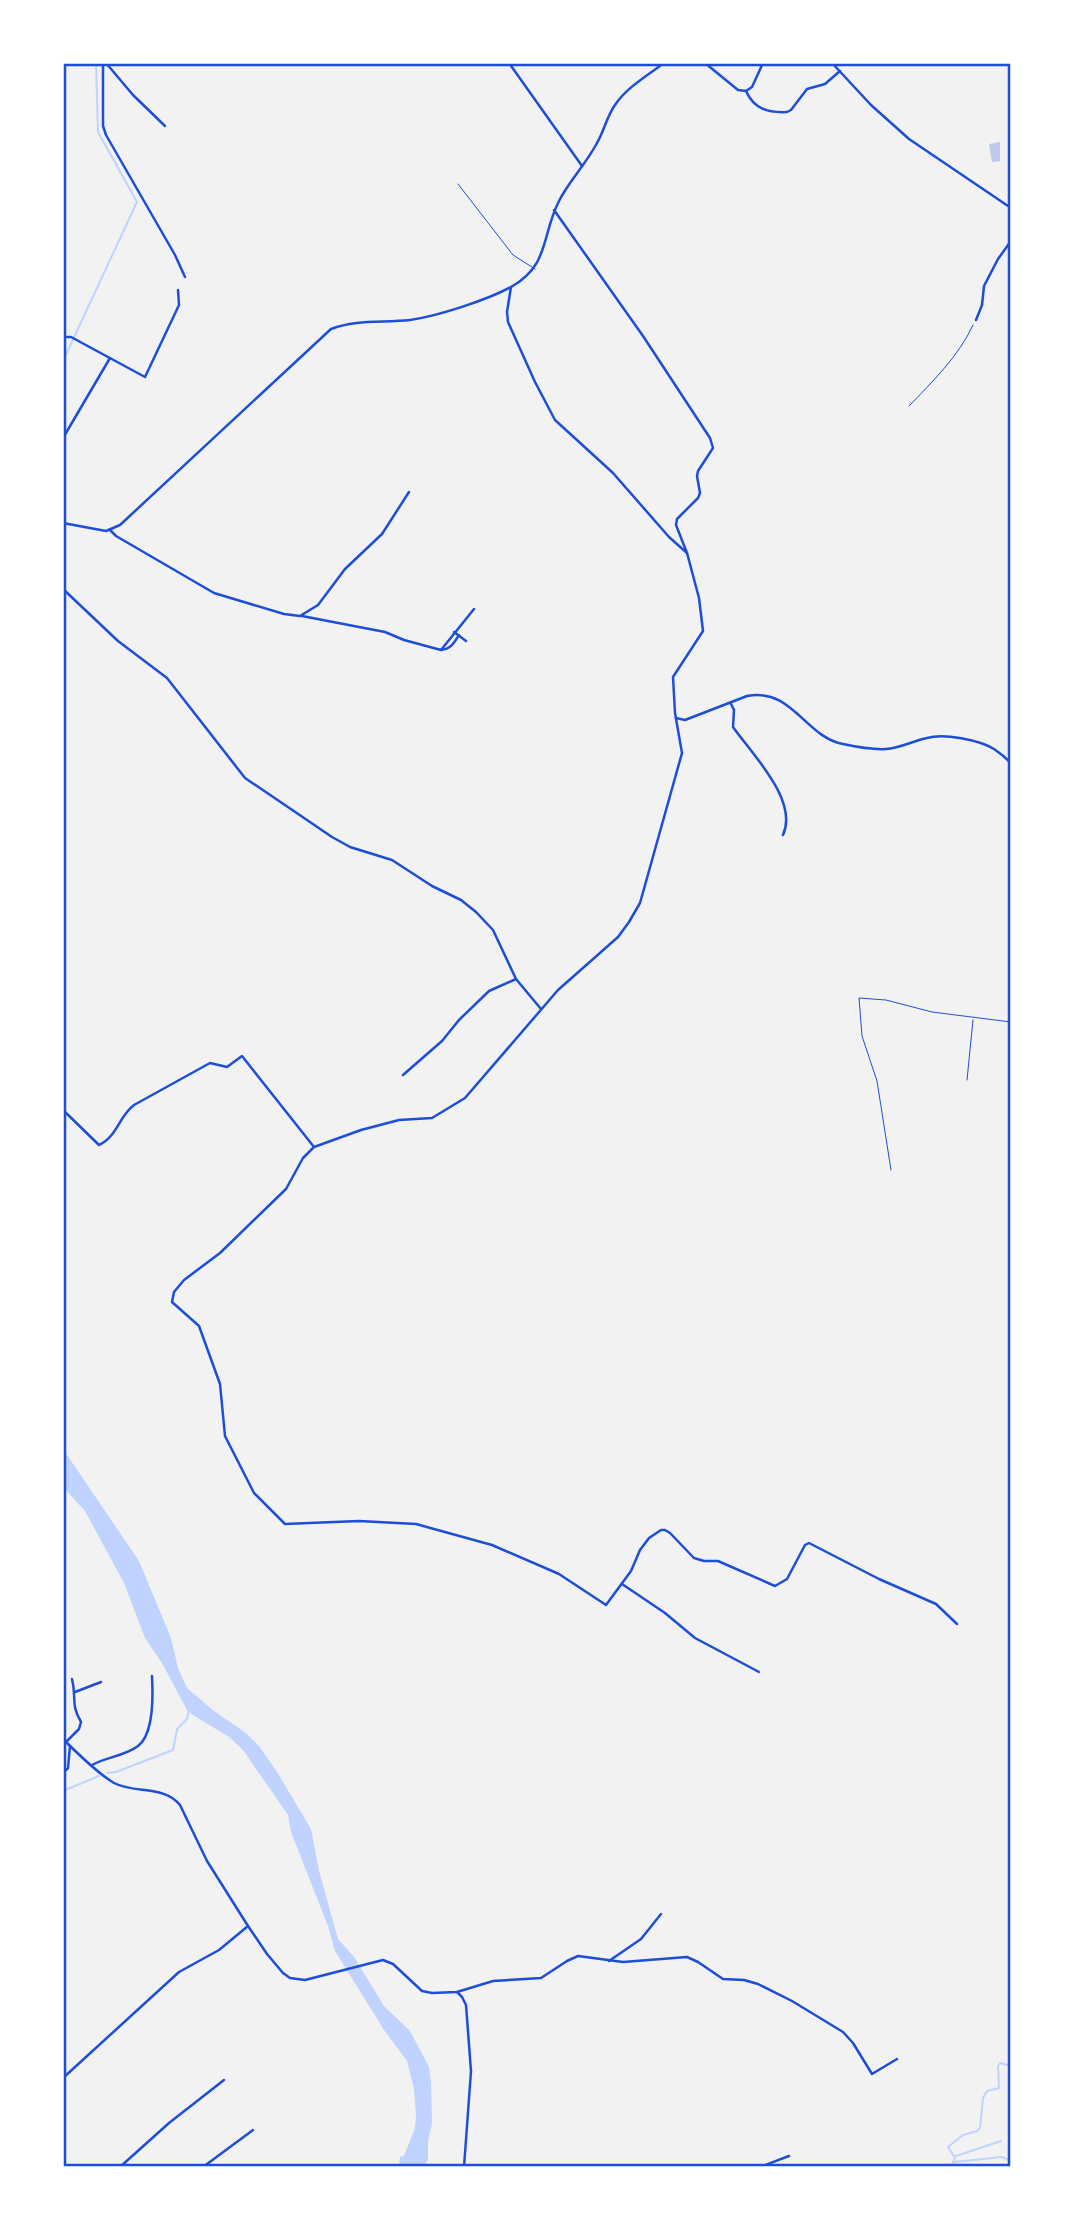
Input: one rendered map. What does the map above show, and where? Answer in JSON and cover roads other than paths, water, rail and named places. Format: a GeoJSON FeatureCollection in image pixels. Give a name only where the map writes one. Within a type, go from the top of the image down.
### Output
{"type":"FeatureCollection","features":[{"type":"Feature","properties":{"kind":"street"},"geometry":{"type":"LineString","coordinates":[[105,63],[165,126]]}},
{"type":"Feature","properties":{"kind":"street"},"geometry":{"type":"LineString","coordinates":[[105,63],[103,126],[106,135],[185,277]]}},
{"type":"Feature","properties":{"kind":"street"},"geometry":{"type":"LineString","coordinates":[[509,63],[582,166]]}},
{"type":"Feature","properties":{"kind":"street"},"geometry":{"type":"LineString","coordinates":[[63,523],[106,531],[121,524],[331,329],[345,323],[411,320],[442,313],[511,287],[535,269],[560,198],[597,143],[615,105],[664,63]]}},
{"type":"Feature","properties":{"kind":"street"},"geometry":{"type":"LineString","coordinates":[[705,63],[738,90],[746,91],[752,87],[763,63]]}},
{"type":"Feature","properties":{"kind":"street"},"geometry":{"type":"LineString","coordinates":[[832,63],[871,105],[909,139],[1011,208]]}},
{"type":"Feature","properties":{"kind":"street"},"geometry":{"type":"LineString","coordinates":[[746,91],[751,101],[761,110],[788,112],[807,89],[825,84],[840,71]]}},
{"type":"Feature","properties":{"kind":"street"},"geometry":{"type":"LineString","coordinates":[[554,211],[643,336],[710,438],[713,448],[697,476],[701,493],[677,519],[676,525],[699,598],[704,631],[673,677],[682,753],[640,902],[618,937],[558,990],[465,1098],[432,1118],[399,1120],[341,1135],[314,1147],[303,1158],[286,1189],[220,1253],[184,1280],[174,1292],[172,1302],[199,1326],[220,1384],[225,1436],[254,1493],[285,1524],[359,1521],[416,1524],[492,1545],[559,1574],[606,1605],[631,1571],[649,1538],[661,1530],[670,1533],[694,1558],[718,1561],[775,1586],[787,1578],[805,1545],[809,1543],[879,1579],[936,1604],[957,1624]]}},
{"type":"Feature","properties":{"kind":"street"},"geometry":{"type":"LineString","coordinates":[[976,320],[982,305],[984,286],[998,259],[1011,242]]}},
{"type":"Feature","properties":{"kind":"street"},"geometry":{"type":"LineString","coordinates":[[511,287],[508,322],[555,420],[613,473],[669,537],[687,553]]}},
{"type":"Feature","properties":{"kind":"street"},"geometry":{"type":"LineString","coordinates":[[63,337],[71,337],[145,377],[179,305],[178,290]]}},
{"type":"Feature","properties":{"kind":"street"},"geometry":{"type":"LineString","coordinates":[[63,438],[110,358]]}},
{"type":"Feature","properties":{"kind":"street"},"geometry":{"type":"LineString","coordinates":[[299,616],[318,605],[345,569],[382,534],[409,492]]}},
{"type":"Feature","properties":{"kind":"street"},"geometry":{"type":"LineString","coordinates":[[110,529],[116,536],[214,593],[284,614],[385,632],[441,650],[452,646],[459,635]]}},
{"type":"Feature","properties":{"kind":"street"},"geometry":{"type":"LineString","coordinates":[[63,589],[118,641],[160,671],[245,778],[332,837],[350,847],[391,860],[432,886],[461,900],[476,912],[493,930],[516,979],[541,1009]]}},
{"type":"Feature","properties":{"kind":"street"},"geometry":{"type":"LineString","coordinates":[[441,650],[474,609]]}},
{"type":"Feature","properties":{"kind":"street"},"geometry":{"type":"LineString","coordinates":[[454,632],[467,641]]}},
{"type":"Feature","properties":{"kind":"street"},"geometry":{"type":"LineString","coordinates":[[676,718],[685,720],[747,696],[770,696],[796,712],[818,734],[840,744],[886,749],[930,736],[965,739],[994,749],[1011,763]]}},
{"type":"Feature","properties":{"kind":"street"},"geometry":{"type":"LineString","coordinates":[[730,704],[734,709],[733,727],[765,768],[782,802],[786,825],[783,835]]}},
{"type":"Feature","properties":{"kind":"street"},"geometry":{"type":"LineString","coordinates":[[403,1075],[442,1041],[489,991],[516,979]]}},
{"type":"Feature","properties":{"kind":"street"},"geometry":{"type":"LineString","coordinates":[[63,1110],[99,1145],[113,1134],[125,1113],[134,1105],[210,1063],[227,1067],[242,1056],[314,1147]]}},
{"type":"Feature","properties":{"kind":"street"},"geometry":{"type":"LineString","coordinates":[[622,1584],[666,1613],[695,1638],[759,1672]]}},
{"type":"Feature","properties":{"kind":"street"},"geometry":{"type":"LineString","coordinates":[[92,1765],[128,1751],[143,1741],[150,1720],[152,1676]]}},
{"type":"Feature","properties":{"kind":"street"},"geometry":{"type":"LineString","coordinates":[[72,1679],[75,1692],[74,1709],[80,1726],[64,1741],[115,1784],[162,1793],[175,1799],[207,1861],[248,1926],[267,1954],[290,1978],[305,1980],[379,1960],[393,1964],[422,1991],[457,1992],[494,1981],[541,1978],[578,1956],[609,1961],[681,1957],[692,1959],[723,1979],[758,1984],[843,2032],[872,2074],[897,2059]]}},
{"type":"Feature","properties":{"kind":"street"},"geometry":{"type":"LineString","coordinates":[[75,1692],[101,1682]]}},
{"type":"Feature","properties":{"kind":"street"},"geometry":{"type":"LineString","coordinates":[[63,1773],[68,1768],[70,1746]]}},
{"type":"Feature","properties":{"kind":"street"},"geometry":{"type":"LineString","coordinates":[[609,1961],[641,1939],[662,1914]]}},
{"type":"Feature","properties":{"kind":"street"},"geometry":{"type":"LineString","coordinates":[[63,2078],[179,1972],[219,1950],[248,1926]]}},
{"type":"Feature","properties":{"kind":"street"},"geometry":{"type":"LineString","coordinates":[[457,1992],[466,2005],[471,2070],[464,2167]]}},
{"type":"Feature","properties":{"kind":"street"},"geometry":{"type":"LineString","coordinates":[[120,2167],[169,2123],[224,2080]]}},
{"type":"Feature","properties":{"kind":"street"},"geometry":{"type":"LineString","coordinates":[[203,2167],[254,2130]]}},
{"type":"Feature","properties":{"kind":"street"},"geometry":{"type":"LineString","coordinates":[[760,2167],[789,2156]]}},
{"type":"Feature","properties":{"kind":"lane"},"geometry":{"type":"LineString","coordinates":[[458,184],[513,255],[535,269]]}},
{"type":"Feature","properties":{"kind":"lane"},"geometry":{"type":"LineString","coordinates":[[891,1170],[877,1081],[862,1035],[859,998],[886,1000],[932,1012],[1011,1022]]}},
{"type":"Feature","properties":{"kind":"lane"},"geometry":{"type":"LineString","coordinates":[[967,1080],[973,1018]]}},
{"type":"Feature","properties":{"kind":"water"},"geometry":{"type":"Polygon","coordinates":[[[63,1449],[139,1561],[171,1638],[178,1668],[187,1688],[259,1746],[311,1829],[319,1871],[338,1939],[354,1957],[384,2006],[410,2031],[429,2067],[432,2124],[428,2160],[423,2167],[399,2167],[400,2157],[404,2156],[415,2128],[416,2116],[414,2089],[407,2061],[384,2030],[335,1951],[328,1926],[291,1832],[288,1815],[243,1750],[229,1737],[188,1712],[162,1663],[145,1638],[124,1583],[85,1511],[63,1487],[63,1449]]]}},
{"type":"Feature","properties":{"kind":"waterway"},"geometry":{"type":"LineString","coordinates":[[63,361],[137,202],[98,132],[96,63]]}},
{"type":"Feature","properties":{"kind":"waterway"},"geometry":{"type":"LineString","coordinates":[[107,1773],[173,1750],[177,1729],[187,1719],[189,1710]]}},
{"type":"Feature","properties":{"kind":"waterway"},"geometry":{"type":"LineString","coordinates":[[63,1791],[99,1776]]}},
{"type":"Feature","properties":{"kind":"waterway"},"geometry":{"type":"LineString","coordinates":[[951,2167],[955,2158],[948,2147],[963,2135],[980,2128],[983,2098],[987,2091],[999,2088],[998,2066],[1000,2063],[1011,2066]]}},
{"type":"Feature","properties":{"kind":"waterway"},"geometry":{"type":"LineString","coordinates":[[956,2156],[1001,2141]]}},
{"type":"Feature","properties":{"kind":"waterway"},"geometry":{"type":"LineString","coordinates":[[954,2162],[1002,2157],[1011,2161]]}}]}
